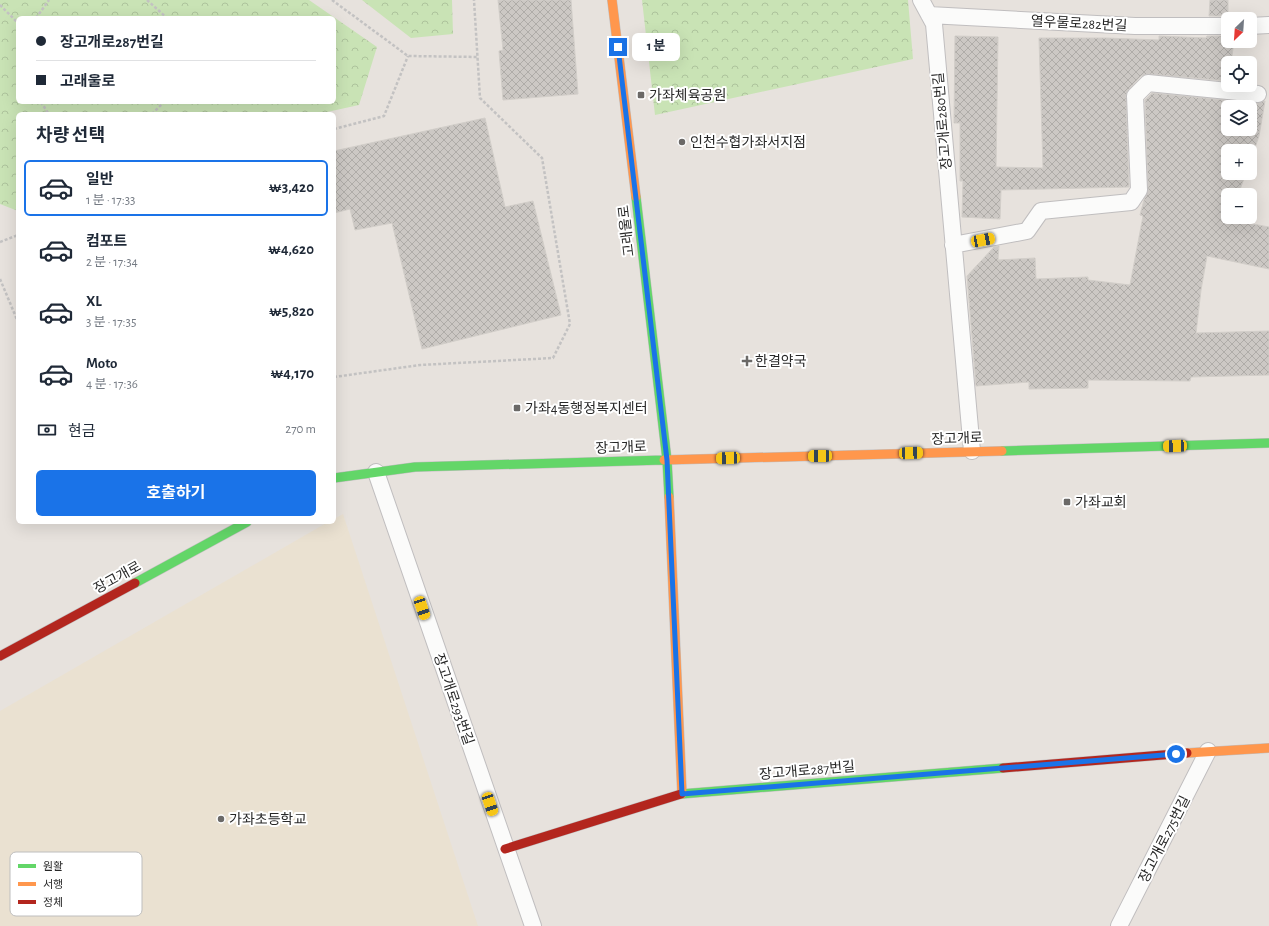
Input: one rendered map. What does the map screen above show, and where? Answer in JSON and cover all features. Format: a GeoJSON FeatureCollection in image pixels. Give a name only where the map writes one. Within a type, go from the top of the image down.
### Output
{"type":"FeatureCollection","features":[{"type":"Feature","properties":{"kind":"street","name":"고래울로"},"geometry":{"type":"LineString","coordinates":[[612,0],[667,460]]}},
{"type":"Feature","properties":{"kind":"street","name":"장고개로"},"geometry":{"type":"LineString","coordinates":[[336,478],[415,467],[1269,443]]}},
{"type":"Feature","properties":{"kind":"street"},"geometry":{"type":"LineString","coordinates":[[667,460],[682,794]]}},
{"type":"Feature","properties":{"kind":"street","name":"장고개로"},"geometry":{"type":"LineString","coordinates":[[0,656],[243,524]]}},
{"type":"Feature","properties":{"kind":"street","name":"장고개로287번길"},"geometry":{"type":"LineString","coordinates":[[505,849],[682,794],[1208,751],[1269,748]]}},
{"type":"Feature","properties":{"kind":"lane","name":"장고개로280번길"},"geometry":{"type":"LineString","coordinates":[[922,0],[934,24],[972,451]]}},
{"type":"Feature","properties":{"kind":"lane","name":"열우물로282번길"},"geometry":{"type":"LineString","coordinates":[[929,15],[1135,26],[1221,26]]}},
{"type":"Feature","properties":{"kind":"lane"},"geometry":{"type":"LineString","coordinates":[[1257,26],[1269,25]]}},
{"type":"Feature","properties":{"kind":"lane"},"geometry":{"type":"LineString","coordinates":[[953,245],[1027,231],[1041,211],[1131,202],[1139,190],[1135,96],[1148,83],[1258,94]]}},
{"type":"Feature","properties":{"kind":"lane","name":"장고개로293번길"},"geometry":{"type":"LineString","coordinates":[[376,472],[505,849],[533,926]]}},
{"type":"Feature","properties":{"kind":"lane","name":"장고개로275번길"},"geometry":{"type":"LineString","coordinates":[[1119,926],[1208,751]]}},
{"type":"Feature","properties":{"kind":"path"},"geometry":{"type":"LineString","coordinates":[[37,16],[49,0]]}},
{"type":"Feature","properties":{"kind":"path"},"geometry":{"type":"LineString","coordinates":[[147,0],[165,16]]}},
{"type":"Feature","properties":{"kind":"path"},"geometry":{"type":"LineString","coordinates":[[332,0],[408,56],[478,56]]}},
{"type":"Feature","properties":{"kind":"path"},"geometry":{"type":"LineString","coordinates":[[336,378],[420,365],[553,358],[570,324],[542,158],[480,98],[474,0]]}},
{"type":"Feature","properties":{"kind":"path"},"geometry":{"type":"LineString","coordinates":[[0,5],[16,21]]}},
{"type":"Feature","properties":{"kind":"path"},"geometry":{"type":"LineString","coordinates":[[336,128],[384,116],[408,56]]}},
{"type":"Feature","properties":{"kind":"path"},"geometry":{"type":"LineString","coordinates":[[154,112],[162,104]]}},
{"type":"Feature","properties":{"kind":"path"},"geometry":{"type":"LineString","coordinates":[[0,242],[16,236]]}},
{"type":"Feature","properties":{"kind":"path"},"geometry":{"type":"LineString","coordinates":[[0,279],[16,317]]}},
{"type":"Feature","properties":{"kind":"shaded area","name":"가좌초등학교"},"geometry":{"type":"Polygon","coordinates":[[[343,514],[478,926],[0,926],[0,711],[325,524],[336,524],[336,518],[343,514]]]}},
{"type":"Feature","properties":{"kind":"green space"},"geometry":{"type":"Polygon","coordinates":[[[0,0],[309,0],[332,16],[16,16],[16,104],[336,104],[336,19],[377,47],[359,105],[327,112],[16,112],[16,210],[0,204],[0,0]]]}},
{"type":"Feature","properties":{"kind":"green space"},"geometry":{"type":"Polygon","coordinates":[[[362,0],[452,0],[453,34],[411,38],[362,0]]]}},
{"type":"Feature","properties":{"kind":"green space"},"geometry":{"type":"Polygon","coordinates":[[[642,0],[908,0],[913,59],[655,115],[642,0]]]}},
{"type":"Feature","properties":{"kind":"building"},"geometry":{"type":"Polygon","coordinates":[[[498,0],[571,0],[578,94],[503,100],[499,51],[503,50],[498,0]]]}},
{"type":"Feature","properties":{"kind":"building"},"geometry":{"type":"Polygon","coordinates":[[[1210,0],[1228,0],[1228,12],[1221,12],[1221,16],[1209,16],[1210,0]]]}},
{"type":"Feature","properties":{"kind":"building"},"geometry":{"type":"Polygon","coordinates":[[[955,36],[998,37],[996,167],[1043,168],[1039,38],[1159,40],[1159,36],[1206,38],[1207,36],[1221,36],[1221,48],[1233,48],[1232,56],[1221,56],[1221,80],[1149,74],[1141,76],[1128,90],[1126,96],[1129,187],[1001,190],[1000,219],[962,217],[963,181],[960,181],[960,123],[954,123],[955,36]]]}},
{"type":"Feature","properties":{"kind":"building"},"geometry":{"type":"Polygon","coordinates":[[[1152,93],[1226,100],[1221,100],[1221,136],[1257,136],[1257,103],[1265,101],[1256,144],[1221,144],[1221,180],[1243,180],[1241,188],[1221,188],[1221,224],[1252,224],[1269,227],[1269,269],[1207,256],[1196,333],[1269,331],[1269,375],[1191,377],[1190,381],[1088,380],[1088,388],[1029,389],[1029,382],[976,386],[967,276],[994,247],[999,246],[998,260],[1035,258],[1036,279],[1088,277],[1088,280],[1130,285],[1143,216],[1140,215],[1148,190],[1145,100],[1152,93]]]}},
{"type":"Feature","properties":{"kind":"building"},"geometry":{"type":"Polygon","coordinates":[[[485,118],[505,207],[533,201],[561,315],[422,349],[392,223],[355,230],[350,209],[336,212],[336,151],[485,118]]]}},
{"type":"Feature","properties":{"kind":"traffic: fast"},"geometry":{"type":"LineString","coordinates":[[636,197],[667,460],[669,497]]}},
{"type":"Feature","properties":{"kind":"traffic: fast"},"geometry":{"type":"LineString","coordinates":[[1002,451],[1269,443]]}},
{"type":"Feature","properties":{"kind":"traffic: fast"},"geometry":{"type":"LineString","coordinates":[[336,478],[415,467],[664,460]]}},
{"type":"Feature","properties":{"kind":"traffic: fast"},"geometry":{"type":"LineString","coordinates":[[135,583],[243,524]]}},
{"type":"Feature","properties":{"kind":"traffic: fast"},"geometry":{"type":"LineString","coordinates":[[681,794],[1003,768]]}},
{"type":"Feature","properties":{"kind":"traffic: slow"},"geometry":{"type":"LineString","coordinates":[[612,0],[636,197]]}},
{"type":"Feature","properties":{"kind":"traffic: slow"},"geometry":{"type":"LineString","coordinates":[[664,460],[1002,451]]}},
{"type":"Feature","properties":{"kind":"traffic: slow"},"geometry":{"type":"LineString","coordinates":[[669,497],[682,794]]}},
{"type":"Feature","properties":{"kind":"traffic: slow"},"geometry":{"type":"LineString","coordinates":[[1187,753],[1269,748]]}},
{"type":"Feature","properties":{"kind":"traffic: jam"},"geometry":{"type":"LineString","coordinates":[[0,656],[135,583]]}},
{"type":"Feature","properties":{"kind":"traffic: jam"},"geometry":{"type":"LineString","coordinates":[[1003,768],[1187,753]]}},
{"type":"Feature","properties":{"kind":"traffic: jam"},"geometry":{"type":"LineString","coordinates":[[505,849],[681,794]]}},
{"type":"Feature","properties":{"kind":"place","name":"가좌체육공원"},"geometry":{"type":"Point","coordinates":[641,95]}},
{"type":"Feature","properties":{"kind":"place","name":"인천수협가좌서지점"},"geometry":{"type":"Point","coordinates":[682,142]}},
{"type":"Feature","properties":{"kind":"place","name":"한결약국"},"geometry":{"type":"Point","coordinates":[747,361]}},
{"type":"Feature","properties":{"kind":"place","name":"가좌4동행정복지센터"},"geometry":{"type":"Point","coordinates":[517,408]}},
{"type":"Feature","properties":{"kind":"place","name":"가좌교회"},"geometry":{"type":"Point","coordinates":[1067,502]}},
{"type":"Feature","properties":{"kind":"place","name":"가좌초등학교"},"geometry":{"type":"Point","coordinates":[221,819]}},
{"type":"Feature","properties":{"kind":"route"},"geometry":{"type":"LineString","coordinates":[[618,47],[667,460],[682,794],[1176,754]]}}]}
